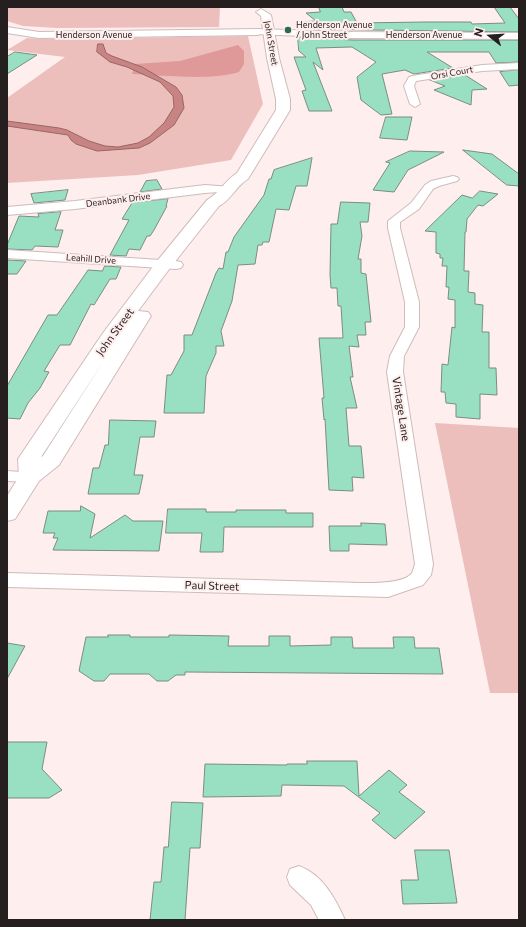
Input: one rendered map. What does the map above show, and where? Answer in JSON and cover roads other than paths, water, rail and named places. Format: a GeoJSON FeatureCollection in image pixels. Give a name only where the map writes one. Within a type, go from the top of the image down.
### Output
{"type":"FeatureCollection","features":[{"type":"Feature","properties":{"kind":"main road","name":"John Street"},"geometry":{"type":"LineString","coordinates":[[7,514],[30,476],[51,460],[170,264],[213,203],[243,176],[283,110],[283,99],[257,16],[261,10]]}},
{"type":"Feature","properties":{"kind":"street","name":"Henderson Avenue"},"geometry":{"type":"LineString","coordinates":[[7,30],[39,35],[263,33],[519,36]]}},
{"type":"Feature","properties":{"kind":"street"},"geometry":{"type":"LineString","coordinates":[[7,39],[24,33]]}},
{"type":"Feature","properties":{"kind":"street","name":"Orsi Court"},"geometry":{"type":"LineString","coordinates":[[415,104],[409,86],[412,79],[482,68],[519,66]]}},
{"type":"Feature","properties":{"kind":"street","name":"Vintage Lane"},"geometry":{"type":"LineString","coordinates":[[416,580],[421,575],[424,564],[395,372],[397,356],[412,327],[413,314],[412,302],[394,228],[394,221],[415,206],[429,187],[435,183],[453,179]]}},
{"type":"Feature","properties":{"kind":"street","name":"Deanbank Drive"},"geometry":{"type":"LineString","coordinates":[[7,211],[75,205],[205,189],[228,189]]}},
{"type":"Feature","properties":{"kind":"street","name":"Leahill Drive"},"geometry":{"type":"LineString","coordinates":[[7,254],[170,264]]}},
{"type":"Feature","properties":{"kind":"street"},"geometry":{"type":"LineString","coordinates":[[7,476],[30,476]]}},
{"type":"Feature","properties":{"kind":"street","name":"Paul Street"},"geometry":{"type":"LineString","coordinates":[[7,580],[388,590],[416,580]]}},
{"type":"Feature","properties":{"kind":"street"},"geometry":{"type":"LineString","coordinates":[[299,877],[320,897],[332,920]]}},
{"type":"Feature","properties":{"kind":"place","name":"Henderson Avenue / John Street"},"geometry":{"type":"Point","coordinates":[288,30]}}]}
